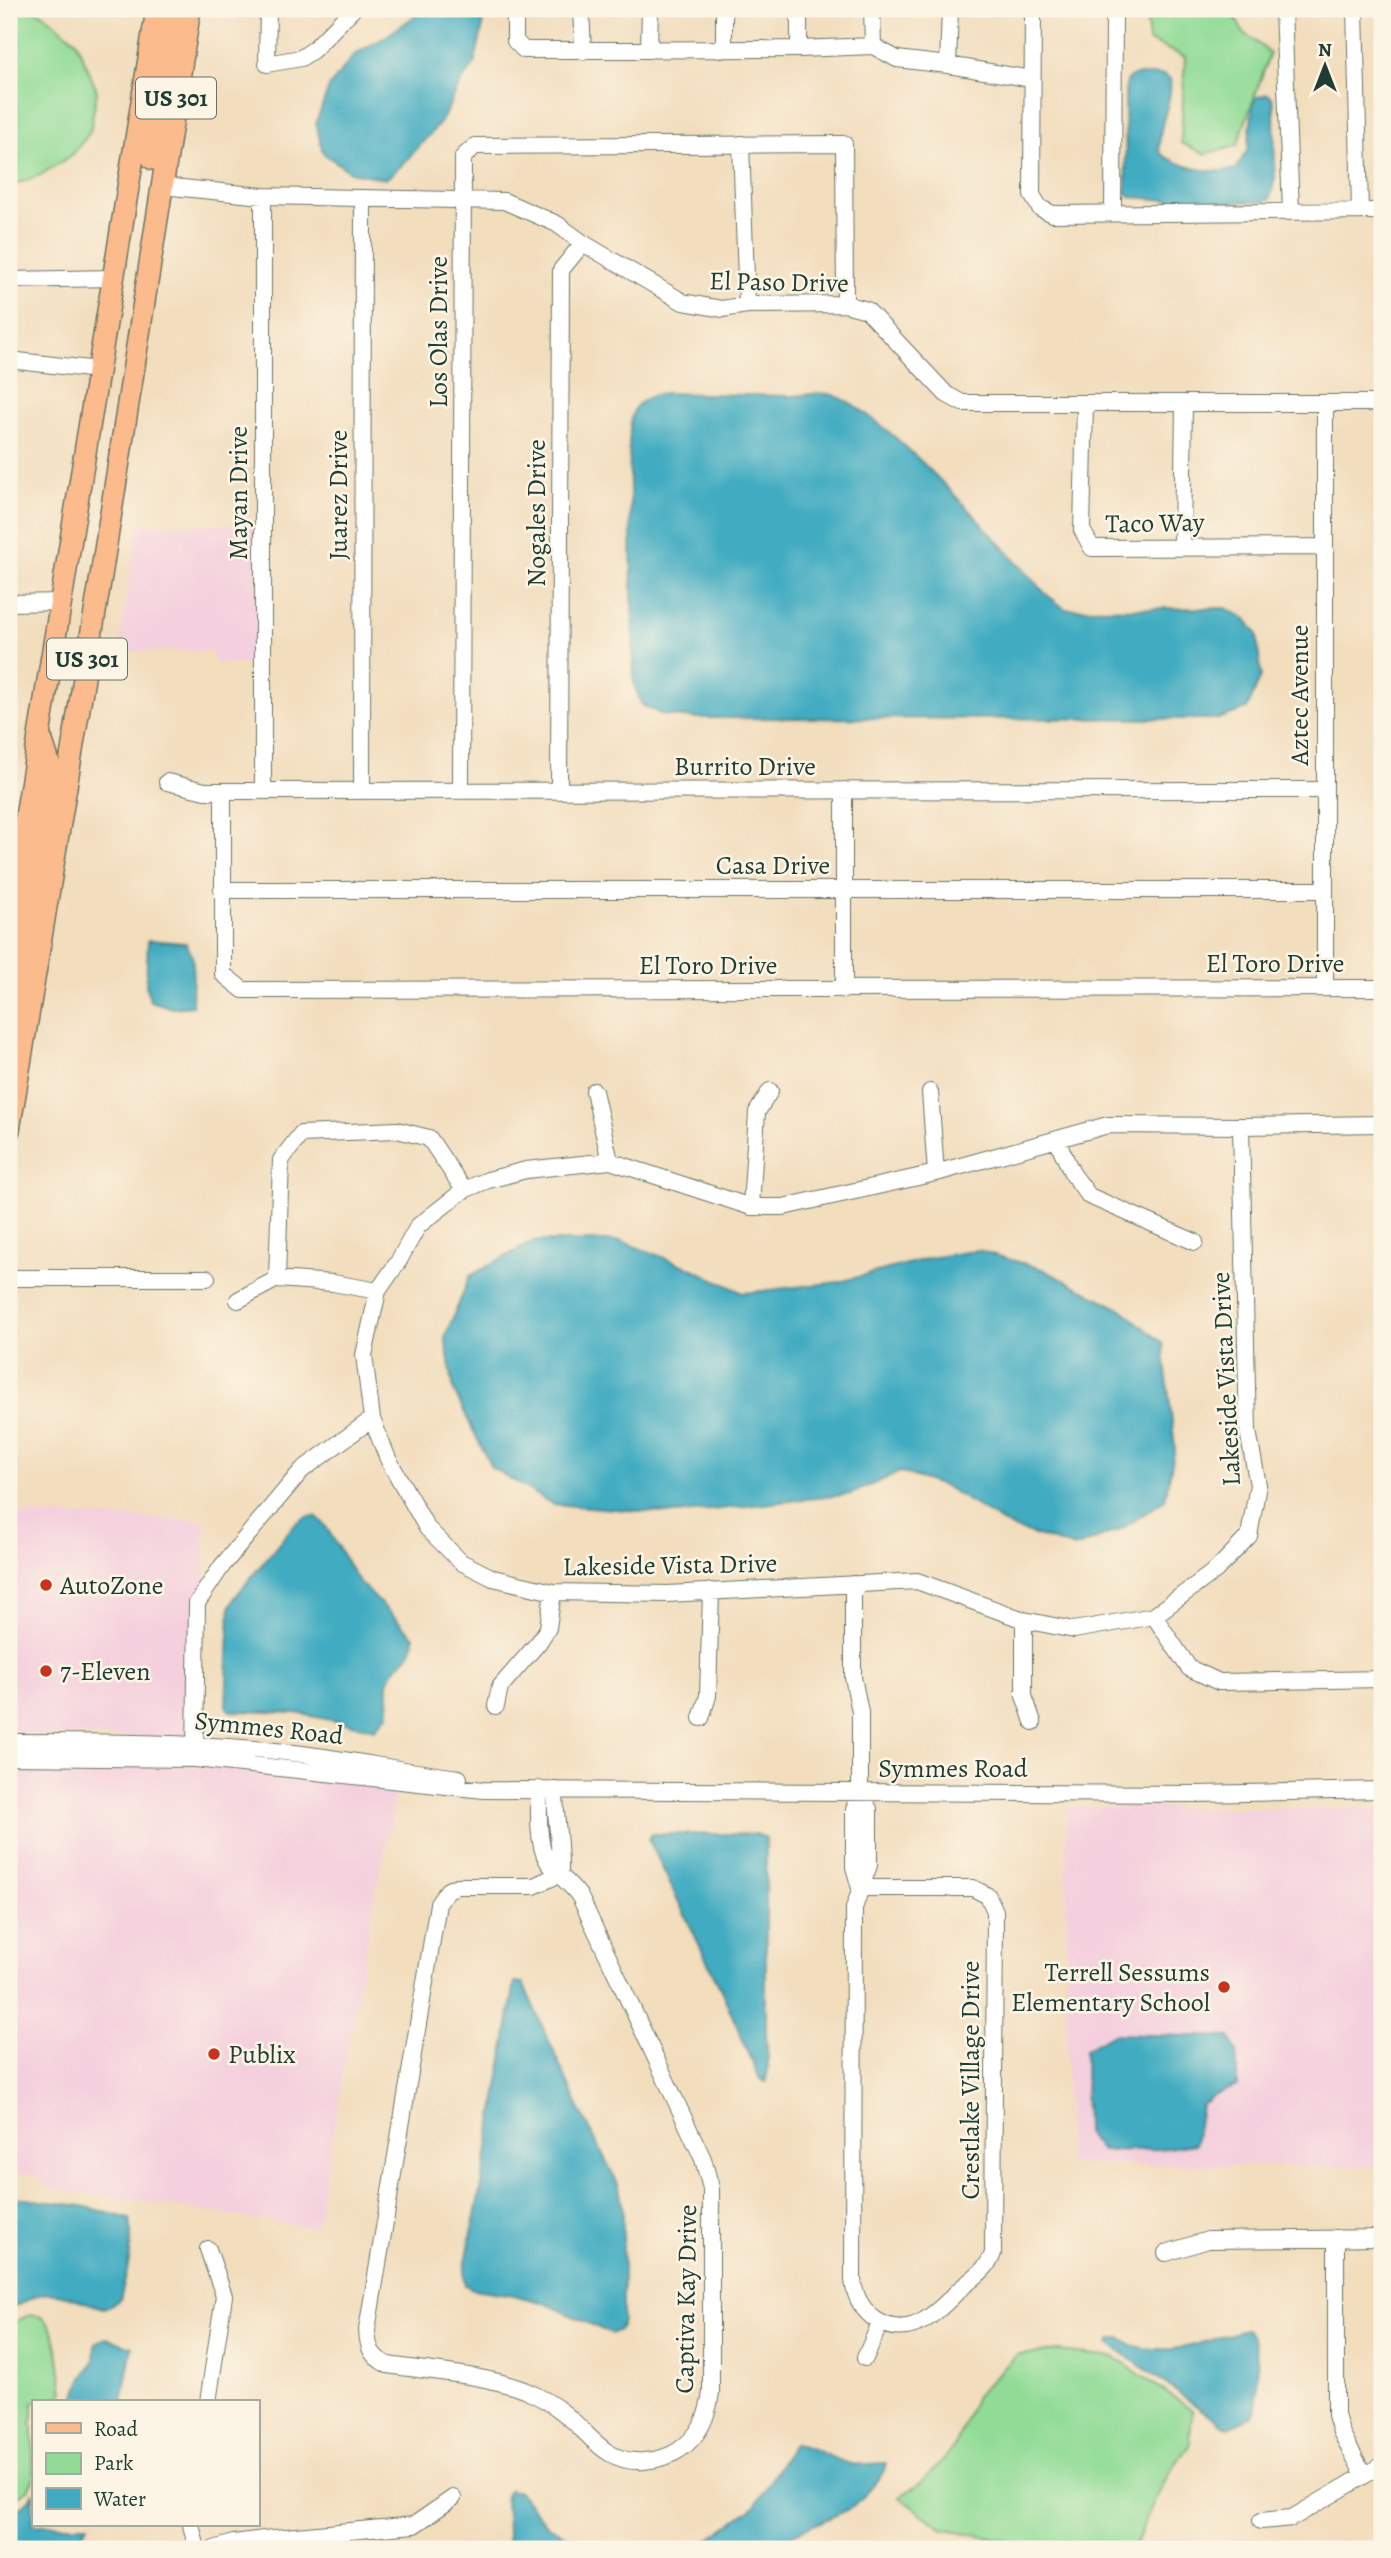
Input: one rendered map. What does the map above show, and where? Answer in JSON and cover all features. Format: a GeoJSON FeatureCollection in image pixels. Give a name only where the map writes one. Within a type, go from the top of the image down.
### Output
{"type":"FeatureCollection","features":[{"type":"Feature","properties":{"kind":"main road","name":"US 301"},"geometry":{"type":"LineString","coordinates":[[9,921],[13,870],[40,736],[157,9]]}},
{"type":"Feature","properties":{"kind":"main road"},"geometry":{"type":"LineString","coordinates":[[162,186],[154,171],[153,151],[173,9]]}},
{"type":"Feature","properties":{"kind":"main road","name":"US 301"},"geometry":{"type":"LineString","coordinates":[[9,1130],[13,1073],[101,576],[190,9]]}},
{"type":"Feature","properties":{"kind":"main road"},"geometry":{"type":"LineString","coordinates":[[9,1030],[51,769],[40,736]]}},
{"type":"Feature","properties":{"kind":"street"},"geometry":{"type":"LineString","coordinates":[[268,9],[267,64],[301,58],[313,51],[353,9]]}},
{"type":"Feature","properties":{"kind":"street"},"geometry":{"type":"LineString","coordinates":[[515,9],[515,41],[524,50],[799,49],[873,46],[897,59],[1032,79]]}},
{"type":"Feature","properties":{"kind":"street"},"geometry":{"type":"LineString","coordinates":[[581,9],[583,51]]}},
{"type":"Feature","properties":{"kind":"street"},"geometry":{"type":"LineString","coordinates":[[649,50],[650,9]]}},
{"type":"Feature","properties":{"kind":"street"},"geometry":{"type":"LineString","coordinates":[[724,9],[724,48]]}},
{"type":"Feature","properties":{"kind":"street"},"geometry":{"type":"LineString","coordinates":[[799,9],[799,49]]}},
{"type":"Feature","properties":{"kind":"street"},"geometry":{"type":"LineString","coordinates":[[872,9],[873,46]]}},
{"type":"Feature","properties":{"kind":"street"},"geometry":{"type":"LineString","coordinates":[[948,65],[950,9]]}},
{"type":"Feature","properties":{"kind":"street"},"geometry":{"type":"LineString","coordinates":[[1033,9],[1032,195],[1040,208],[1053,214],[1382,211]]}},
{"type":"Feature","properties":{"kind":"street"},"geometry":{"type":"LineString","coordinates":[[1113,212],[1114,9]]}},
{"type":"Feature","properties":{"kind":"street"},"geometry":{"type":"LineString","coordinates":[[1283,9],[1291,211]]}},
{"type":"Feature","properties":{"kind":"street"},"geometry":{"type":"LineString","coordinates":[[1355,9],[1360,211]]}},
{"type":"Feature","properties":{"kind":"street"},"geometry":{"type":"LineString","coordinates":[[741,144],[747,305]]}},
{"type":"Feature","properties":{"kind":"street","name":"Los Olas Drive"},"geometry":{"type":"LineString","coordinates":[[461,791],[463,157],[475,146],[844,144],[845,304]]}},
{"type":"Feature","properties":{"kind":"street","name":"El Paso Drive"},"geometry":{"type":"LineString","coordinates":[[162,186],[263,196],[504,201],[557,224],[583,243],[683,302],[722,309],[747,305],[845,304],[867,310],[946,394],[962,403],[1382,403]]}},
{"type":"Feature","properties":{"kind":"street","name":"Mayan Drive"},"geometry":{"type":"LineString","coordinates":[[263,196],[263,791]]}},
{"type":"Feature","properties":{"kind":"street","name":"Juarez Drive"},"geometry":{"type":"LineString","coordinates":[[362,791],[363,200]]}},
{"type":"Feature","properties":{"kind":"street","name":"Nogales Drive"},"geometry":{"type":"LineString","coordinates":[[559,790],[561,270],[583,243]]}},
{"type":"Feature","properties":{"kind":"street"},"geometry":{"type":"LineString","coordinates":[[9,280],[113,278]]}},
{"type":"Feature","properties":{"kind":"street"},"geometry":{"type":"LineString","coordinates":[[9,360],[98,370]]}},
{"type":"Feature","properties":{"kind":"street","name":"Taco Way"},"geometry":{"type":"LineString","coordinates":[[1085,403],[1082,530],[1093,548],[1323,547]]}},
{"type":"Feature","properties":{"kind":"street"},"geometry":{"type":"LineString","coordinates":[[1182,546],[1184,403]]}},
{"type":"Feature","properties":{"kind":"street","name":"Aztec Avenue"},"geometry":{"type":"LineString","coordinates":[[1325,403],[1325,987]]}},
{"type":"Feature","properties":{"kind":"street"},"geometry":{"type":"LineString","coordinates":[[9,603],[61,602]]}},
{"type":"Feature","properties":{"kind":"street","name":"Burrito Drive"},"geometry":{"type":"LineString","coordinates":[[167,782],[205,791],[1324,790]]}},
{"type":"Feature","properties":{"kind":"street"},"geometry":{"type":"LineString","coordinates":[[844,790],[844,990]]}},
{"type":"Feature","properties":{"kind":"street","name":"El Toro Drive"},"geometry":{"type":"LineString","coordinates":[[223,791],[223,974],[243,990],[1382,988]]}},
{"type":"Feature","properties":{"kind":"street","name":"Casa Drive"},"geometry":{"type":"LineString","coordinates":[[222,890],[1325,890]]}},
{"type":"Feature","properties":{"kind":"street"},"geometry":{"type":"LineString","coordinates":[[594,1091],[610,1161]]}},
{"type":"Feature","properties":{"kind":"street"},"geometry":{"type":"LineString","coordinates":[[751,1207],[757,1112],[770,1091]]}},
{"type":"Feature","properties":{"kind":"street"},"geometry":{"type":"LineString","coordinates":[[930,1092],[936,1172]]}},
{"type":"Feature","properties":{"kind":"street","name":"Lakeside Vista Drive"},"geometry":{"type":"LineString","coordinates":[[1241,1126],[1248,1431],[1258,1485],[1248,1536],[1216,1570],[1154,1616],[1074,1630],[1024,1620],[917,1581],[667,1594],[553,1592],[493,1578],[461,1562],[426,1528],[388,1459],[372,1419],[364,1355],[378,1291],[418,1226],[464,1190],[488,1180],[526,1170],[610,1161],[751,1207],[783,1207],[936,1172],[1108,1125],[1382,1124]]}},
{"type":"Feature","properties":{"kind":"street"},"geometry":{"type":"LineString","coordinates":[[277,1279],[281,1160],[301,1134],[397,1130],[429,1138],[464,1190]]}},
{"type":"Feature","properties":{"kind":"street"},"geometry":{"type":"LineString","coordinates":[[1057,1140],[1072,1173],[1089,1196],[1195,1242]]}},
{"type":"Feature","properties":{"kind":"street"},"geometry":{"type":"LineString","coordinates":[[9,1278],[207,1278]]}},
{"type":"Feature","properties":{"kind":"street"},"geometry":{"type":"LineString","coordinates":[[239,1300],[277,1279],[333,1283],[378,1291]]}},
{"type":"Feature","properties":{"kind":"street"},"geometry":{"type":"LineString","coordinates":[[195,1752],[198,1603],[222,1566],[302,1470],[372,1419]]}},
{"type":"Feature","properties":{"kind":"street"},"geometry":{"type":"LineString","coordinates":[[853,1584],[853,1677],[860,1712],[860,1792],[869,1809],[869,1865],[853,1908],[853,2280],[859,2305],[880,2323],[866,2357]]}},
{"type":"Feature","properties":{"kind":"street"},"geometry":{"type":"LineString","coordinates":[[701,1717],[708,1696],[711,1591]]}},
{"type":"Feature","properties":{"kind":"street"},"geometry":{"type":"LineString","coordinates":[[496,1706],[500,1687],[548,1628],[553,1592]]}},
{"type":"Feature","properties":{"kind":"street"},"geometry":{"type":"LineString","coordinates":[[1154,1616],[1188,1668],[1219,1682],[1382,1679]]}},
{"type":"Feature","properties":{"kind":"street"},"geometry":{"type":"LineString","coordinates":[[1024,1620],[1024,1696],[1033,1722]]}},
{"type":"Feature","properties":{"kind":"street","name":"Symmes Road"},"geometry":{"type":"LineString","coordinates":[[9,1742],[313,1755],[539,1789],[1197,1794],[1382,1790]]}},
{"type":"Feature","properties":{"kind":"street","name":"Symmes Road"},"geometry":{"type":"LineString","coordinates":[[9,1757],[195,1752]]}},
{"type":"Feature","properties":{"kind":"street"},"geometry":{"type":"LineString","coordinates":[[539,1789],[555,1817],[561,1857],[560,1874]]}},
{"type":"Feature","properties":{"kind":"street","name":"Captiva Kay Drive"},"geometry":{"type":"LineString","coordinates":[[560,1874],[571,1884],[579,1897],[703,2159],[711,2188],[709,2407],[704,2422],[687,2444],[674,2454],[660,2459],[634,2461],[617,2458],[604,2451],[549,2402],[525,2391],[501,2383],[388,2365],[375,2358],[368,2346],[367,2330],[438,1904],[448,1890],[457,1886],[534,1886],[560,1874]]}},
{"type":"Feature","properties":{"kind":"street","name":"Crestlake Village Drive"},"geometry":{"type":"LineString","coordinates":[[860,1888],[973,1888],[988,1896],[995,1910],[993,2253],[986,2267],[925,2320],[904,2328],[880,2323]]}},
{"type":"Feature","properties":{"kind":"street"},"geometry":{"type":"LineString","coordinates":[[1336,2238],[1336,2415],[1340,2432],[1364,2475]]}},
{"type":"Feature","properties":{"kind":"street"},"geometry":{"type":"LineString","coordinates":[[1166,2253],[1208,2240],[1382,2238]]}},
{"type":"Feature","properties":{"kind":"street"},"geometry":{"type":"LineString","coordinates":[[208,2249],[224,2296],[208,2400]]}},
{"type":"Feature","properties":{"kind":"street"},"geometry":{"type":"LineString","coordinates":[[1261,2521],[1292,2518],[1382,2465]]}},
{"type":"Feature","properties":{"kind":"street"},"geometry":{"type":"LineString","coordinates":[[214,2549],[264,2539],[414,2525],[453,2498]]}},
{"type":"Feature","properties":{"kind":"street"},"geometry":{"type":"LineString","coordinates":[[191,2526],[197,2549]]}},
{"type":"Feature","properties":{"kind":"shaded area"},"geometry":{"type":"Polygon","coordinates":[[[138,524],[257,525],[257,665],[216,663],[210,651],[118,651],[138,524]]]}},
{"type":"Feature","properties":{"kind":"shaded area"},"geometry":{"type":"Polygon","coordinates":[[[9,1514],[204,1520],[205,1580],[190,1738],[9,1735],[9,1514]]]}},
{"type":"Feature","properties":{"kind":"shaded area"},"geometry":{"type":"Polygon","coordinates":[[[9,1763],[168,1764],[301,1776],[397,1789],[373,1906],[316,2228],[44,2187],[39,2177],[9,2171],[9,1763]]]}},
{"type":"Feature","properties":{"kind":"shaded area","name":"Terrell Sessums Elementary School"},"geometry":{"type":"Polygon","coordinates":[[[1066,1807],[1382,1809],[1382,2167],[1067,2164],[1066,1807]]]}},
{"type":"Feature","properties":{"kind":"green space"},"geometry":{"type":"Polygon","coordinates":[[[9,9],[31,9],[44,14],[76,41],[97,91],[90,132],[72,155],[40,175],[9,187],[9,9]]]}},
{"type":"Feature","properties":{"kind":"green space"},"geometry":{"type":"Polygon","coordinates":[[[1146,9],[1232,9],[1242,31],[1270,53],[1237,146],[1205,154],[1181,143],[1185,57],[1149,41],[1146,9]]]}},
{"type":"Feature","properties":{"kind":"green space"},"geometry":{"type":"Polygon","coordinates":[[[29,2315],[41,2317],[47,2322],[58,2351],[64,2391],[57,2400],[32,2400],[32,2481],[28,2490],[9,2501],[9,2325],[29,2315]]]}},
{"type":"Feature","properties":{"kind":"green space"},"geometry":{"type":"Polygon","coordinates":[[[1059,2351],[1114,2357],[1192,2410],[1190,2444],[1169,2473],[1134,2549],[1026,2549],[1001,2539],[941,2528],[899,2497],[922,2482],[955,2446],[975,2396],[1017,2355],[1059,2351]]]}},
{"type":"Feature","properties":{"kind":"water"},"geometry":{"type":"Polygon","coordinates":[[[425,9],[481,9],[483,26],[474,65],[461,82],[441,122],[386,179],[350,172],[323,153],[316,123],[329,87],[355,54],[425,9]]]}},
{"type":"Feature","properties":{"kind":"water"},"geometry":{"type":"Polygon","coordinates":[[[1136,75],[1164,75],[1170,79],[1169,97],[1160,134],[1160,153],[1177,162],[1207,170],[1236,169],[1248,149],[1253,103],[1257,97],[1267,94],[1272,97],[1275,179],[1270,199],[1261,202],[1191,202],[1132,197],[1126,193],[1125,90],[1128,79],[1136,75]]]}},
{"type":"Feature","properties":{"kind":"water"},"geometry":{"type":"Polygon","coordinates":[[[662,393],[790,396],[828,394],[850,403],[909,450],[973,514],[1046,594],[1065,609],[1226,608],[1246,619],[1257,634],[1261,676],[1247,709],[1218,719],[693,718],[663,715],[642,705],[634,685],[630,424],[638,404],[662,393]]]}},
{"type":"Feature","properties":{"kind":"water"},"geometry":{"type":"Polygon","coordinates":[[[148,940],[186,943],[193,959],[192,1006],[172,1008],[150,1001],[146,985],[148,940]]]}},
{"type":"Feature","properties":{"kind":"water"},"geometry":{"type":"Polygon","coordinates":[[[534,1241],[621,1241],[693,1269],[743,1293],[839,1282],[930,1258],[978,1250],[1042,1269],[1121,1309],[1163,1343],[1175,1448],[1165,1500],[1123,1528],[1075,1548],[1010,1527],[946,1487],[900,1472],[851,1494],[676,1514],[552,1504],[491,1467],[454,1391],[445,1337],[470,1276],[534,1241]]]}},
{"type":"Feature","properties":{"kind":"water"},"geometry":{"type":"Polygon","coordinates":[[[316,1516],[325,1525],[358,1581],[414,1637],[411,1651],[389,1679],[389,1713],[375,1729],[296,1713],[231,1711],[226,1706],[230,1608],[235,1597],[295,1524],[306,1517],[316,1516]]]}},
{"type":"Feature","properties":{"kind":"water"},"geometry":{"type":"Polygon","coordinates":[[[651,1834],[756,1834],[766,1838],[768,2064],[765,2082],[760,2079],[722,1992],[649,1840],[651,1834]]]}},
{"type":"Feature","properties":{"kind":"water"},"geometry":{"type":"Polygon","coordinates":[[[515,1982],[523,1983],[577,2104],[619,2186],[623,2211],[623,2321],[619,2330],[611,2334],[545,2303],[473,2289],[465,2285],[464,2272],[487,2155],[515,1982]]]}},
{"type":"Feature","properties":{"kind":"water"},"geometry":{"type":"Polygon","coordinates":[[[1113,2034],[1230,2037],[1237,2053],[1237,2086],[1213,2096],[1201,2105],[1195,2144],[1160,2149],[1101,2151],[1086,2133],[1085,2050],[1113,2034]]]}},
{"type":"Feature","properties":{"kind":"water"},"geometry":{"type":"Polygon","coordinates":[[[9,2197],[83,2206],[130,2219],[130,2250],[120,2300],[104,2308],[63,2295],[47,2294],[9,2306],[9,2197]]]}},
{"type":"Feature","properties":{"kind":"water"},"geometry":{"type":"Polygon","coordinates":[[[1247,2330],[1252,2336],[1257,2355],[1256,2409],[1253,2416],[1229,2427],[1109,2343],[1112,2338],[1120,2338],[1138,2347],[1173,2349],[1247,2330]]]}},
{"type":"Feature","properties":{"kind":"water"},"geometry":{"type":"Polygon","coordinates":[[[106,2338],[132,2347],[122,2400],[75,2400],[81,2381],[94,2361],[95,2343],[106,2338]]]}},
{"type":"Feature","properties":{"kind":"water"},"geometry":{"type":"Polygon","coordinates":[[[793,2444],[809,2447],[852,2464],[886,2463],[884,2471],[867,2493],[848,2510],[759,2549],[672,2549],[705,2542],[755,2506],[793,2444]]]}},
{"type":"Feature","properties":{"kind":"water"},"geometry":{"type":"Polygon","coordinates":[[[508,2490],[519,2492],[547,2526],[594,2549],[508,2549],[505,2500],[508,2490]]]}},
{"type":"Feature","properties":{"kind":"water"},"geometry":{"type":"Polygon","coordinates":[[[32,2494],[32,2526],[87,2526],[62,2549],[9,2549],[9,2519],[32,2494]]]}},
{"type":"Feature","properties":{"kind":"place","name":"AutoZone"},"geometry":{"type":"Point","coordinates":[46,1585]}},
{"type":"Feature","properties":{"kind":"place","name":"7-Eleven"},"geometry":{"type":"Point","coordinates":[46,1671]}},
{"type":"Feature","properties":{"kind":"place","name":"Terrell Sessums Elementary School"},"geometry":{"type":"Point","coordinates":[1224,1987]}},
{"type":"Feature","properties":{"kind":"place","name":"Publix"},"geometry":{"type":"Point","coordinates":[214,2054]}}]}
